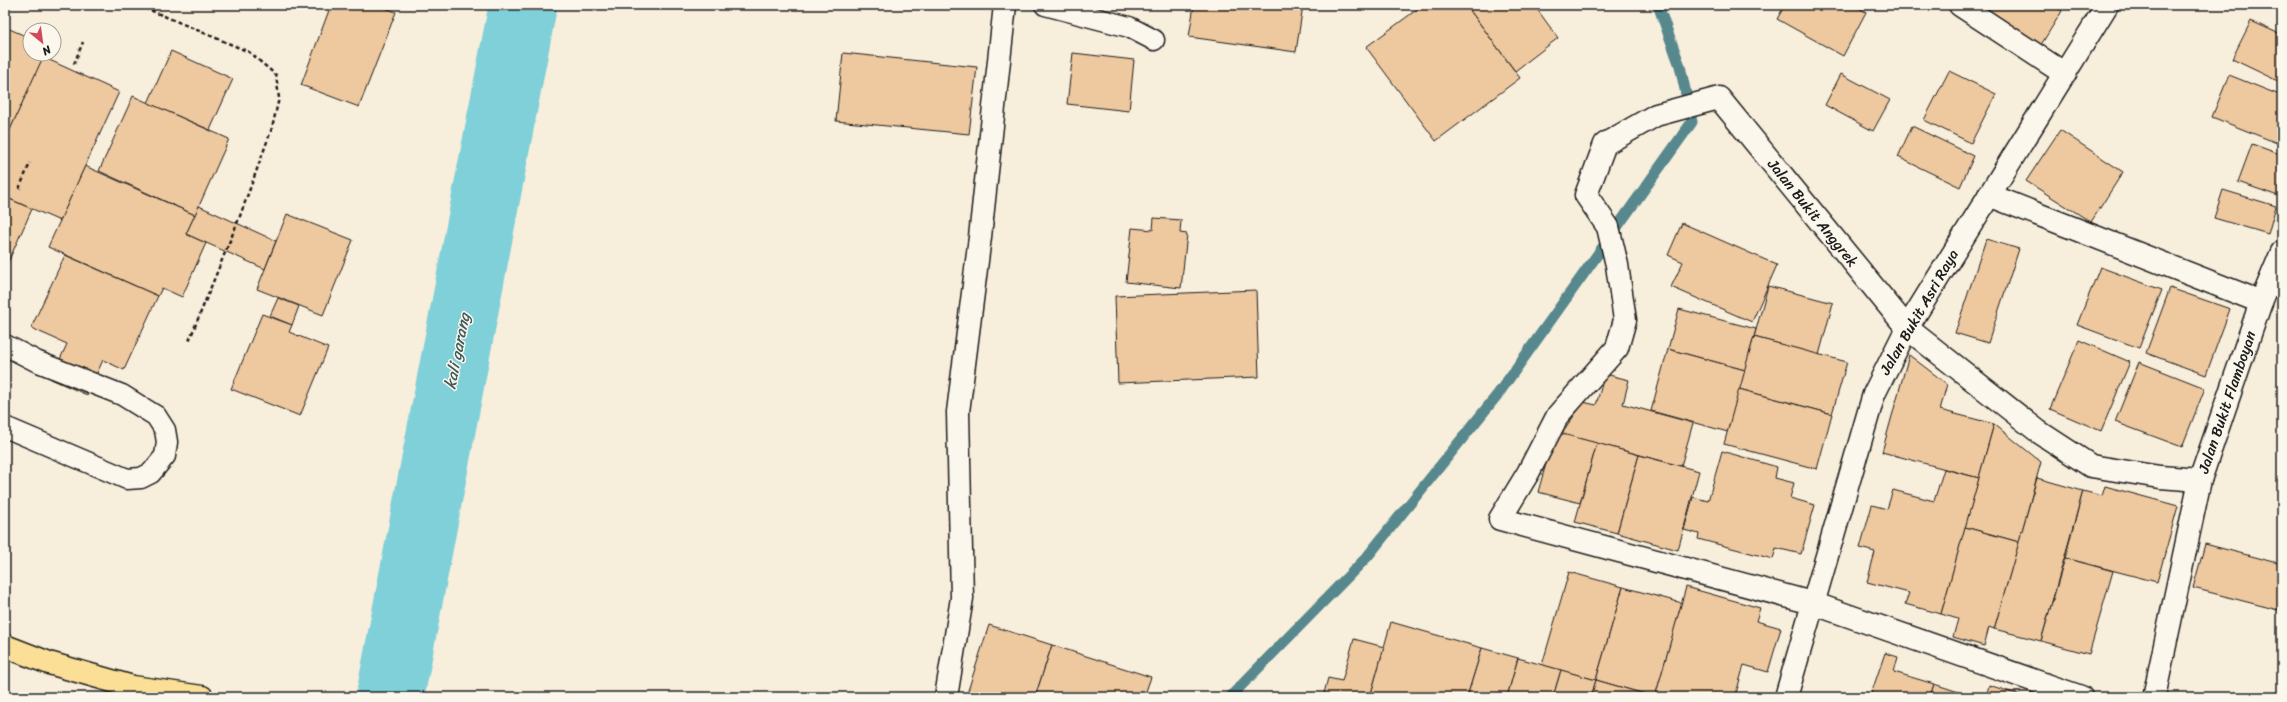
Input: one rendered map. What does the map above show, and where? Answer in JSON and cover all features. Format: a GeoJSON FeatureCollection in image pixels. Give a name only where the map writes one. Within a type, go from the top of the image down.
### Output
{"type":"FeatureCollection","features":[{"type":"Feature","properties":{"kind":"main road"},"geometry":{"type":"LineString","coordinates":[[5,646],[49,662],[133,687],[202,697]]}},
{"type":"Feature","properties":{"kind":"street"},"geometry":{"type":"LineString","coordinates":[[946,697],[962,598],[958,412],[980,237],[1005,5]]}},
{"type":"Feature","properties":{"kind":"street"},"geometry":{"type":"LineString","coordinates":[[1960,5],[2065,74]]}},
{"type":"Feature","properties":{"kind":"street","name":"Jalan Bukit Asri Raya"},"geometry":{"type":"LineString","coordinates":[[1786,697],[1812,603],[1874,394],[1907,328],[2107,5]]}},
{"type":"Feature","properties":{"kind":"street","name":"Jalan Bukit Anggrek"},"geometry":{"type":"LineString","coordinates":[[1812,603],[1500,519],[1528,474],[1558,415],[1617,348],[1625,320],[1617,266],[1608,227],[1586,195],[1605,144],[1656,115],[1719,98],[1907,328]]}},
{"type":"Feature","properties":{"kind":"street"},"geometry":{"type":"LineString","coordinates":[[1989,195],[2262,302]]}},
{"type":"Feature","properties":{"kind":"street","name":"Jalan Bukit Flamboyan"},"geometry":{"type":"LineString","coordinates":[[1907,328],[2039,432],[2091,466],[2130,473],[2200,480],[2262,302],[2282,252]]}},
{"type":"Feature","properties":{"kind":"street"},"geometry":{"type":"LineString","coordinates":[[2154,697],[2200,480]]}},
{"type":"Feature","properties":{"kind":"street"},"geometry":{"type":"LineString","coordinates":[[1812,603],[2070,695]]}},
{"type":"Feature","properties":{"kind":"lane"},"geometry":{"type":"LineString","coordinates":[[1045,5],[1129,27],[1154,40]]}},
{"type":"Feature","properties":{"kind":"lane"},"geometry":{"type":"LineString","coordinates":[[5,345],[36,361],[122,395],[156,416],[165,430],[167,442],[165,456],[150,473],[141,478],[127,480],[5,427]]}},
{"type":"Feature","properties":{"kind":"path"},"geometry":{"type":"LineString","coordinates":[[138,5],[249,52],[276,75],[279,98],[272,128],[240,216],[189,341]]}},
{"type":"Feature","properties":{"kind":"path"},"geometry":{"type":"LineString","coordinates":[[74,64],[83,42]]}},
{"type":"Feature","properties":{"kind":"path"},"geometry":{"type":"LineString","coordinates":[[19,189],[30,163]]}},
{"type":"Feature","properties":{"kind":"building"},"geometry":{"type":"Polygon","coordinates":[[[331,5],[378,5],[396,12],[359,107],[301,85],[331,5]]]}},
{"type":"Feature","properties":{"kind":"building"},"geometry":{"type":"Polygon","coordinates":[[[1194,5],[1303,5],[1296,52],[1189,37],[1194,5]]]}},
{"type":"Feature","properties":{"kind":"building"},"geometry":{"type":"Polygon","coordinates":[[[1423,5],[1466,5],[1520,78],[1436,141],[1366,47],[1423,5]]]}},
{"type":"Feature","properties":{"kind":"building"},"geometry":{"type":"Polygon","coordinates":[[[1466,5],[1534,5],[1558,38],[1515,71],[1466,5]]]}},
{"type":"Feature","properties":{"kind":"building"},"geometry":{"type":"Polygon","coordinates":[[[1785,5],[1853,5],[1866,12],[1843,56],[1777,19],[1785,5]]]}},
{"type":"Feature","properties":{"kind":"building"},"geometry":{"type":"Polygon","coordinates":[[[1984,5],[2052,5],[2062,11],[2039,48],[1980,10],[1984,5]]]}},
{"type":"Feature","properties":{"kind":"building"},"geometry":{"type":"Polygon","coordinates":[[[2251,21],[2282,35],[2282,83],[2232,59],[2251,21]]]}},
{"type":"Feature","properties":{"kind":"building"},"geometry":{"type":"Polygon","coordinates":[[[5,27],[22,34],[22,62],[41,62],[5,141],[5,27]]]}},
{"type":"Feature","properties":{"kind":"building"},"geometry":{"type":"Polygon","coordinates":[[[171,51],[233,79],[210,130],[148,103],[171,51]]]}},
{"type":"Feature","properties":{"kind":"building"},"geometry":{"type":"Polygon","coordinates":[[[843,53],[977,67],[969,134],[836,121],[843,53]]]}},
{"type":"Feature","properties":{"kind":"building"},"geometry":{"type":"Polygon","coordinates":[[[1073,53],[1134,60],[1129,111],[1067,104],[1073,53]]]}},
{"type":"Feature","properties":{"kind":"building"},"geometry":{"type":"Polygon","coordinates":[[[41,62],[54,62],[119,92],[60,221],[5,197],[5,141],[41,62]]]}},
{"type":"Feature","properties":{"kind":"building"},"geometry":{"type":"Polygon","coordinates":[[[1949,71],[1996,94],[1971,143],[1924,120],[1949,71]]]}},
{"type":"Feature","properties":{"kind":"building"},"geometry":{"type":"Polygon","coordinates":[[[1841,74],[1890,100],[1873,131],[1825,105],[1841,74]]]}},
{"type":"Feature","properties":{"kind":"building"},"geometry":{"type":"Polygon","coordinates":[[[2229,75],[2282,96],[2282,145],[2212,117],[2229,75]]]}},
{"type":"Feature","properties":{"kind":"building"},"geometry":{"type":"Polygon","coordinates":[[[133,96],[229,139],[195,215],[99,171],[133,96]]]}},
{"type":"Feature","properties":{"kind":"building"},"geometry":{"type":"Polygon","coordinates":[[[1912,126],[1974,156],[1960,187],[1898,157],[1912,126]]]}},
{"type":"Feature","properties":{"kind":"building"},"geometry":{"type":"Polygon","coordinates":[[[2060,130],[2123,172],[2091,222],[2026,181],[2060,130]]]}},
{"type":"Feature","properties":{"kind":"building"},"geometry":{"type":"Polygon","coordinates":[[[2252,144],[2282,155],[2281,197],[2238,182],[2252,144]]]}},
{"type":"Feature","properties":{"kind":"building"},"geometry":{"type":"Polygon","coordinates":[[[85,166],[195,215],[186,234],[206,243],[182,297],[162,288],[158,296],[48,247],[85,166]]]}},
{"type":"Feature","properties":{"kind":"building"},"geometry":{"type":"Polygon","coordinates":[[[2223,190],[2276,206],[2268,234],[2214,218],[2223,190]]]}},
{"type":"Feature","properties":{"kind":"building"},"geometry":{"type":"Polygon","coordinates":[[[5,197],[32,209],[5,269],[5,197]]]}},
{"type":"Feature","properties":{"kind":"building"},"geometry":{"type":"Polygon","coordinates":[[[199,206],[276,241],[265,269],[186,234],[199,206]]]}},
{"type":"Feature","properties":{"kind":"building"},"geometry":{"type":"Polygon","coordinates":[[[287,214],[353,240],[323,315],[257,289],[287,214]]]}},
{"type":"Feature","properties":{"kind":"building"},"geometry":{"type":"Polygon","coordinates":[[[1154,218],[1181,220],[1180,233],[1187,234],[1181,288],[1126,282],[1132,228],[1153,230],[1154,218]]]}},
{"type":"Feature","properties":{"kind":"building"},"geometry":{"type":"Polygon","coordinates":[[[1682,223],[1777,265],[1752,322],[1671,287],[1683,262],[1668,255],[1682,223]]]}},
{"type":"Feature","properties":{"kind":"building"},"geometry":{"type":"Polygon","coordinates":[[[1986,239],[2019,249],[1988,343],[1955,333],[1986,239]]]}},
{"type":"Feature","properties":{"kind":"building"},"geometry":{"type":"Polygon","coordinates":[[[65,255],[158,296],[124,370],[103,360],[87,395],[51,379],[67,344],[31,328],[65,255]]]}},
{"type":"Feature","properties":{"kind":"building"},"geometry":{"type":"Polygon","coordinates":[[[2100,267],[2162,290],[2139,348],[2077,325],[2100,267]]]}},
{"type":"Feature","properties":{"kind":"building"},"geometry":{"type":"Polygon","coordinates":[[[1768,286],[1833,303],[1819,355],[1754,337],[1768,286]]]}},
{"type":"Feature","properties":{"kind":"building"},"geometry":{"type":"Polygon","coordinates":[[[2170,288],[2230,309],[2206,375],[2146,353],[2170,288]]]}},
{"type":"Feature","properties":{"kind":"building"},"geometry":{"type":"Polygon","coordinates":[[[1256,290],[1259,377],[1118,383],[1115,296],[1256,290]]]}},
{"type":"Feature","properties":{"kind":"building"},"geometry":{"type":"Polygon","coordinates":[[[278,298],[299,306],[292,325],[270,316],[278,298]]]}},
{"type":"Feature","properties":{"kind":"building"},"geometry":{"type":"Polygon","coordinates":[[[1679,309],[1756,329],[1745,370],[1668,349],[1679,309]]]}},
{"type":"Feature","properties":{"kind":"building"},"geometry":{"type":"Polygon","coordinates":[[[262,314],[292,325],[289,332],[328,348],[300,416],[231,389],[262,314]]]}},
{"type":"Feature","properties":{"kind":"building"},"geometry":{"type":"Polygon","coordinates":[[[1754,337],[1847,362],[1832,414],[1739,389],[1754,337]]]}},
{"type":"Feature","properties":{"kind":"building"},"geometry":{"type":"Polygon","coordinates":[[[2079,340],[2130,362],[2101,431],[2050,409],[2079,340]]]}},
{"type":"Feature","properties":{"kind":"building"},"geometry":{"type":"Polygon","coordinates":[[[1668,349],[1745,370],[1728,432],[1651,411],[1668,349]]]}},
{"type":"Feature","properties":{"kind":"building"},"geometry":{"type":"Polygon","coordinates":[[[1909,355],[1947,384],[1940,410],[1994,424],[1979,478],[1882,452],[1909,355]]]}},
{"type":"Feature","properties":{"kind":"building"},"geometry":{"type":"Polygon","coordinates":[[[2139,362],[2205,388],[2182,447],[2115,422],[2139,362]]]}},
{"type":"Feature","properties":{"kind":"building"},"geometry":{"type":"Polygon","coordinates":[[[1605,374],[1629,380],[1623,404],[1693,423],[1681,466],[1562,434],[1583,402],[1596,405],[1605,374]]]}},
{"type":"Feature","properties":{"kind":"building"},"geometry":{"type":"Polygon","coordinates":[[[1739,389],[1832,414],[1817,469],[1724,444],[1739,389]]]}},
{"type":"Feature","properties":{"kind":"building"},"geometry":{"type":"Polygon","coordinates":[[[1994,424],[2041,462],[2019,542],[1965,527],[1994,424]]]}},
{"type":"Feature","properties":{"kind":"building"},"geometry":{"type":"Polygon","coordinates":[[[1555,432],[1597,443],[1580,503],[1538,492],[1555,432]]]}},
{"type":"Feature","properties":{"kind":"building"},"geometry":{"type":"Polygon","coordinates":[[[1597,443],[1639,455],[1617,533],[1575,522],[1597,443]]]}},
{"type":"Feature","properties":{"kind":"building"},"geometry":{"type":"Polygon","coordinates":[[[1722,451],[1777,467],[1775,478],[1794,483],[1790,498],[1815,505],[1801,554],[1776,548],[1773,559],[1698,539],[1699,534],[1684,530],[1693,497],[1708,501],[1722,451]]]}},
{"type":"Feature","properties":{"kind":"building"},"geometry":{"type":"Polygon","coordinates":[[[1639,455],[1699,471],[1678,550],[1617,533],[1639,455]]]}},
{"type":"Feature","properties":{"kind":"building"},"geometry":{"type":"Polygon","coordinates":[[[1944,469],[1979,478],[1941,614],[1905,604],[1909,593],[1867,582],[1875,552],[1860,548],[1872,505],[1887,509],[1893,490],[1934,501],[1944,469]]]}},
{"type":"Feature","properties":{"kind":"building"},"geometry":{"type":"Polygon","coordinates":[[[2037,478],[2083,491],[2041,641],[1994,629],[2037,478]]]}},
{"type":"Feature","properties":{"kind":"building"},"geometry":{"type":"Polygon","coordinates":[[[2105,486],[2178,506],[2157,582],[2065,558],[2083,491],[2102,496],[2105,486]]]}},
{"type":"Feature","properties":{"kind":"building"},"geometry":{"type":"Polygon","coordinates":[[[1965,527],[2019,542],[1994,629],[1989,627],[1984,646],[1953,637],[1958,619],[1941,614],[1965,527]]]}},
{"type":"Feature","properties":{"kind":"building"},"geometry":{"type":"Polygon","coordinates":[[[2205,544],[2282,564],[2282,596],[2278,610],[2193,588],[2205,544]]]}},
{"type":"Feature","properties":{"kind":"building"},"geometry":{"type":"Polygon","coordinates":[[[2065,558],[2113,571],[2089,654],[2041,641],[2065,558]]]}},
{"type":"Feature","properties":{"kind":"building"},"geometry":{"type":"Polygon","coordinates":[[[1569,572],[1623,587],[1596,680],[1542,665],[1569,572]]]}},
{"type":"Feature","properties":{"kind":"building"},"geometry":{"type":"Polygon","coordinates":[[[1623,587],[1682,603],[1655,697],[1596,680],[1623,587]]]}},
{"type":"Feature","properties":{"kind":"building"},"geometry":{"type":"Polygon","coordinates":[[[1686,587],[1760,608],[1756,621],[1781,628],[1768,672],[1744,665],[1735,697],[1655,697],[1686,587]]]}},
{"type":"Feature","properties":{"kind":"building"},"geometry":{"type":"Polygon","coordinates":[[[1391,622],[1482,648],[1467,697],[1370,697],[1391,622]]]}},
{"type":"Feature","properties":{"kind":"building"},"geometry":{"type":"Polygon","coordinates":[[[989,625],[1052,645],[1035,697],[966,697],[989,625]]]}},
{"type":"Feature","properties":{"kind":"building"},"geometry":{"type":"Polygon","coordinates":[[[1354,639],[1384,647],[1370,697],[1323,697],[1328,678],[1342,681],[1354,639]]]}},
{"type":"Feature","properties":{"kind":"building"},"geometry":{"type":"Polygon","coordinates":[[[1052,645],[1151,677],[1144,697],[1035,697],[1052,645]]]}},
{"type":"Feature","properties":{"kind":"building"},"geometry":{"type":"Polygon","coordinates":[[[1482,648],[1518,658],[1507,697],[1467,697],[1482,648]]]}},
{"type":"Feature","properties":{"kind":"building"},"geometry":{"type":"Polygon","coordinates":[[[1885,653],[1898,657],[1894,672],[1934,684],[1930,697],[1870,697],[1885,653]]]}},
{"type":"Feature","properties":{"kind":"building"},"geometry":{"type":"Polygon","coordinates":[[[1518,658],[1561,670],[1553,697],[1507,697],[1518,658]]]}},
{"type":"Feature","properties":{"kind":"building"},"geometry":{"type":"Polygon","coordinates":[[[1561,670],[1596,680],[1591,697],[1553,697],[1561,670]]]}},
{"type":"Feature","properties":{"kind":"building"},"geometry":{"type":"Polygon","coordinates":[[[1596,680],[1655,697],[1591,697],[1596,680]]]}},
{"type":"Feature","properties":{"kind":"building"},"geometry":{"type":"Polygon","coordinates":[[[1934,684],[1974,697],[1930,697],[1934,684]]]}},
{"type":"Feature","properties":{"kind":"building"},"geometry":{"type":"Polygon","coordinates":[[[1989,685],[1995,687],[2027,697],[1986,697],[1989,685]]]}},
{"type":"Feature","properties":{"kind":"waterway","name":"kali garang"},"geometry":{"type":"LineString","coordinates":[[390,697],[523,5]]}},
{"type":"Feature","properties":{"kind":"waterway"},"geometry":{"type":"LineString","coordinates":[[1230,697],[1367,557],[1498,394],[1692,122],[1680,66],[1658,5]]}}]}
